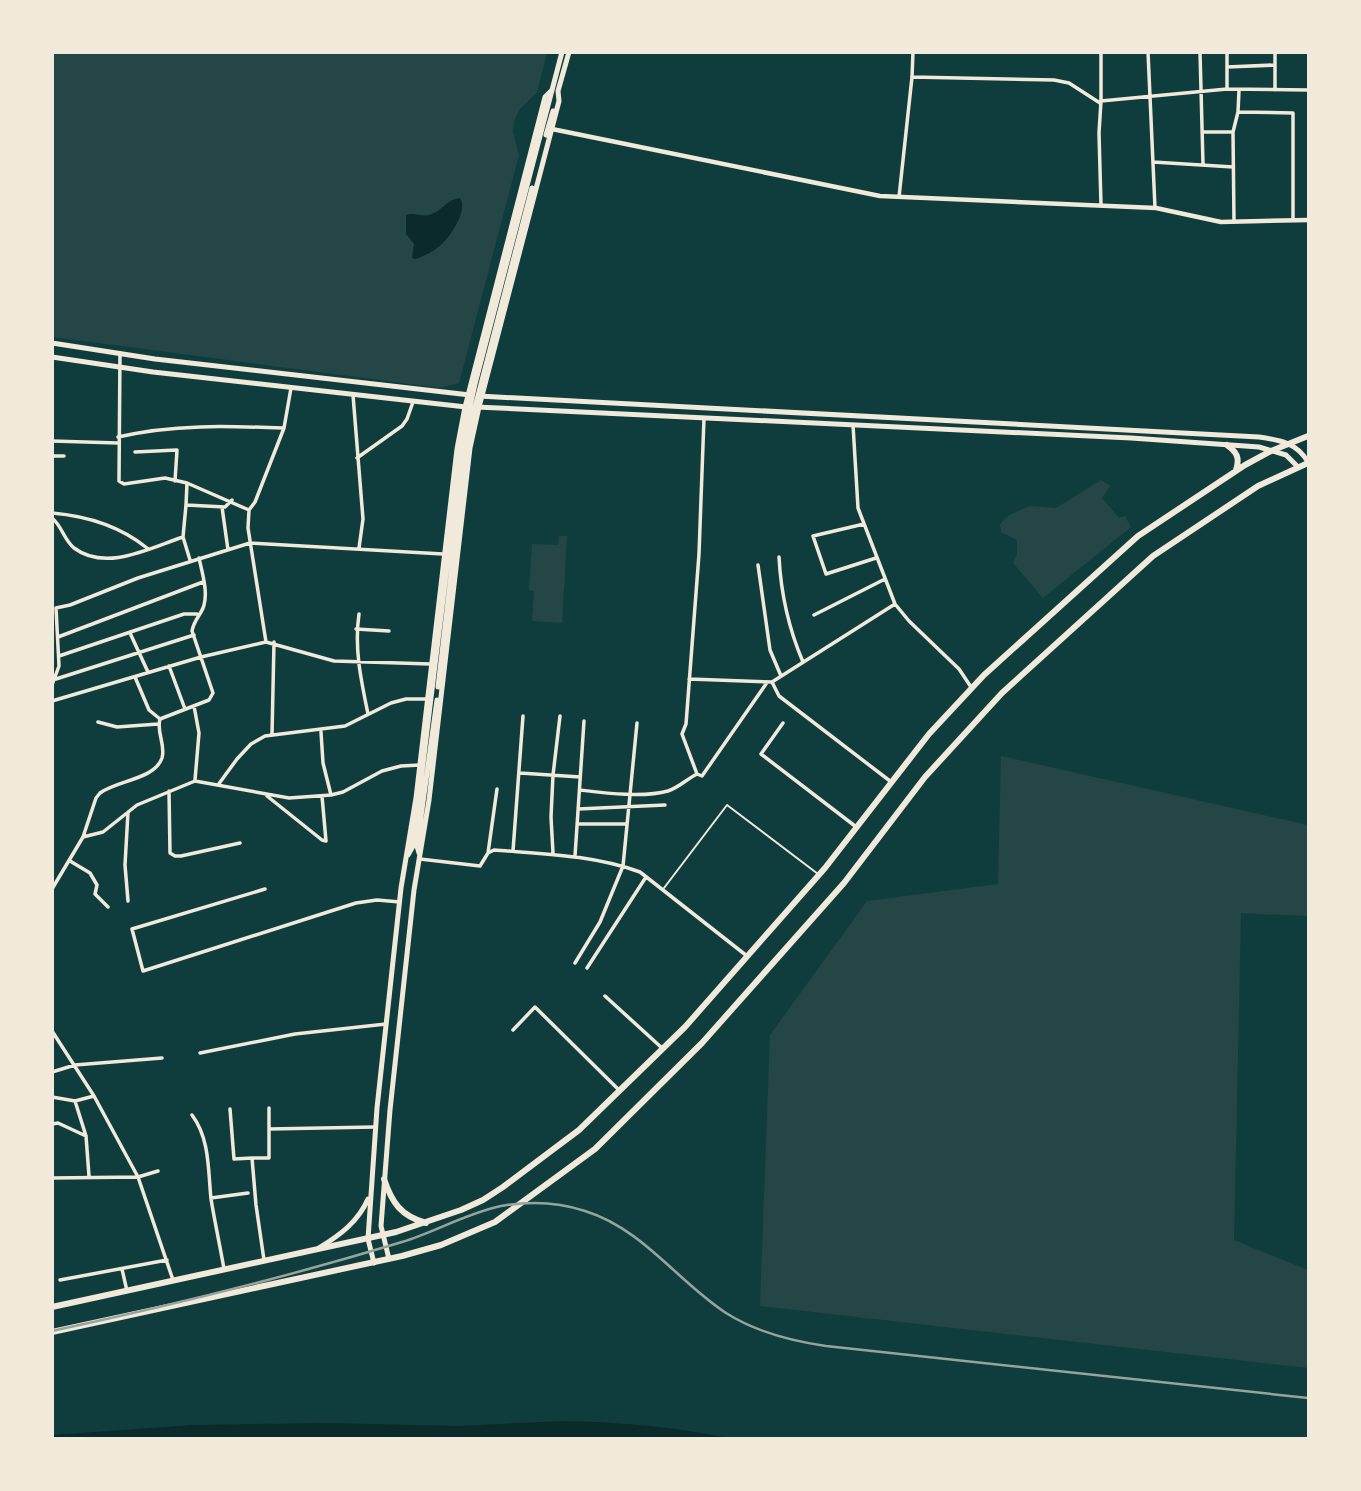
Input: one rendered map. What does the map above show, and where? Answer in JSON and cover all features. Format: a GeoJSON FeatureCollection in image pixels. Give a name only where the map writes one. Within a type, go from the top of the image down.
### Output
{"type":"FeatureCollection","features":[{"type":"Feature","properties":{"kind":"highway"},"geometry":{"type":"LineString","coordinates":[[52,1307],[382,1236],[428,1223],[483,1200],[503,1187],[579,1130],[685,1027],[819,875],[890,781],[929,734],[972,689],[1131,542],[1236,472],[1274,450],[1308,436]]}},
{"type":"Feature","properties":{"kind":"highway"},"geometry":{"type":"LineString","coordinates":[[1227,445],[1238,457],[1236,472]]}},
{"type":"Feature","properties":{"kind":"highway"},"geometry":{"type":"LineString","coordinates":[[52,1332],[374,1263],[441,1245],[495,1222],[596,1149],[710,1035],[844,883],[948,750],[1002,693],[1153,556],[1258,486],[1308,462]]}},
{"type":"Feature","properties":{"kind":"highway"},"geometry":{"type":"LineString","coordinates":[[384,1179],[390,1197],[399,1210],[428,1223]]}},
{"type":"Feature","properties":{"kind":"main road"},"geometry":{"type":"LineString","coordinates":[[406,857],[413,846],[467,438],[488,342],[555,90],[562,52]]}},
{"type":"Feature","properties":{"kind":"main road"},"geometry":{"type":"LineString","coordinates":[[374,1263],[368,1239],[375,1127],[400,902],[420,765],[458,442],[545,97],[555,90],[569,52]]}},
{"type":"Feature","properties":{"kind":"main road"},"geometry":{"type":"LineString","coordinates":[[389,1259],[381,1226],[384,1179],[414,890],[471,443],[559,101],[555,90]]}},
{"type":"Feature","properties":{"kind":"main road"},"geometry":{"type":"LineString","coordinates":[[52,343],[120,354],[468,395],[1131,428],[1259,437],[1289,443],[1304,454],[1308,462]]}},
{"type":"Feature","properties":{"kind":"main road"},"geometry":{"type":"LineString","coordinates":[[52,356],[120,367],[465,407],[1227,445],[1274,450],[1292,459],[1298,467]]}},
{"type":"Feature","properties":{"kind":"main road"},"geometry":{"type":"LineString","coordinates":[[458,442],[471,443]]}},
{"type":"Feature","properties":{"kind":"main road"},"geometry":{"type":"LineString","coordinates":[[420,859],[417,846],[439,656]]}},
{"type":"Feature","properties":{"kind":"main road"},"geometry":{"type":"LineString","coordinates":[[313,1251],[345,1231],[364,1209],[369,1197]]}},
{"type":"Feature","properties":{"kind":"street"},"geometry":{"type":"LineString","coordinates":[[898,198],[913,52]]}},
{"type":"Feature","properties":{"kind":"street"},"geometry":{"type":"LineString","coordinates":[[1101,52],[1101,207]]}},
{"type":"Feature","properties":{"kind":"street"},"geometry":{"type":"LineString","coordinates":[[1148,52],[1156,208]]}},
{"type":"Feature","properties":{"kind":"street"},"geometry":{"type":"LineString","coordinates":[[1200,52],[1203,164]]}},
{"type":"Feature","properties":{"kind":"street"},"geometry":{"type":"LineString","coordinates":[[1227,52],[1227,89]]}},
{"type":"Feature","properties":{"kind":"street"},"geometry":{"type":"LineString","coordinates":[[1275,52],[1275,90]]}},
{"type":"Feature","properties":{"kind":"street"},"geometry":{"type":"LineString","coordinates":[[1227,67],[1275,65]]}},
{"type":"Feature","properties":{"kind":"street"},"geometry":{"type":"LineString","coordinates":[[912,77],[1054,80],[1069,83],[1101,102],[1227,89],[1308,90]]}},
{"type":"Feature","properties":{"kind":"street"},"geometry":{"type":"LineString","coordinates":[[1234,222],[1233,132],[1238,112],[1239,90]]}},
{"type":"Feature","properties":{"kind":"street"},"geometry":{"type":"LineString","coordinates":[[1238,112],[1293,113],[1293,221]]}},
{"type":"Feature","properties":{"kind":"street"},"geometry":{"type":"LineString","coordinates":[[552,128],[860,194],[898,198],[1156,208],[1234,222],[1308,220]]}},
{"type":"Feature","properties":{"kind":"street"},"geometry":{"type":"LineString","coordinates":[[1202,132],[1233,132]]}},
{"type":"Feature","properties":{"kind":"street"},"geometry":{"type":"LineString","coordinates":[[1153,162],[1233,167]]}},
{"type":"Feature","properties":{"kind":"street"},"geometry":{"type":"LineString","coordinates":[[120,354],[120,484],[153,479],[187,483],[249,509]]}},
{"type":"Feature","properties":{"kind":"street"},"geometry":{"type":"LineString","coordinates":[[266,642],[248,528],[249,509],[255,502],[284,428],[291,388]]}},
{"type":"Feature","properties":{"kind":"street"},"geometry":{"type":"LineString","coordinates":[[353,395],[363,519],[359,548]]}},
{"type":"Feature","properties":{"kind":"street"},"geometry":{"type":"LineString","coordinates":[[357,458],[402,426],[413,402]]}},
{"type":"Feature","properties":{"kind":"street"},"geometry":{"type":"LineString","coordinates":[[696,775],[682,734],[686,724],[699,554],[704,418]]}},
{"type":"Feature","properties":{"kind":"street"},"geometry":{"type":"LineString","coordinates":[[853,425],[857,501],[895,604],[959,669],[972,689]]}},
{"type":"Feature","properties":{"kind":"street"},"geometry":{"type":"LineString","coordinates":[[52,441],[118,440],[138,432],[198,426],[284,428]]}},
{"type":"Feature","properties":{"kind":"street"},"geometry":{"type":"LineString","coordinates":[[135,452],[177,450],[175,481]]}},
{"type":"Feature","properties":{"kind":"street"},"geometry":{"type":"LineString","coordinates":[[52,456],[65,456]]}},
{"type":"Feature","properties":{"kind":"street"},"geometry":{"type":"LineString","coordinates":[[187,483],[183,537],[190,560]]}},
{"type":"Feature","properties":{"kind":"street"},"geometry":{"type":"LineString","coordinates":[[186,505],[222,507],[228,506],[232,500]]}},
{"type":"Feature","properties":{"kind":"street"},"geometry":{"type":"LineString","coordinates":[[222,507],[228,550]]}},
{"type":"Feature","properties":{"kind":"street"},"geometry":{"type":"LineString","coordinates":[[52,516],[60,524],[71,546],[88,556],[105,559],[183,537]]}},
{"type":"Feature","properties":{"kind":"street"},"geometry":{"type":"LineString","coordinates":[[52,516],[99,522],[135,538],[148,549]]}},
{"type":"Feature","properties":{"kind":"street"},"geometry":{"type":"LineString","coordinates":[[864,524],[813,536],[826,574],[877,558]]}},
{"type":"Feature","properties":{"kind":"street"},"geometry":{"type":"LineString","coordinates":[[52,685],[56,679],[59,656],[55,608],[70,605],[190,560],[250,543],[443,554]]}},
{"type":"Feature","properties":{"kind":"street"},"geometry":{"type":"LineString","coordinates":[[779,557],[783,605],[803,662]]}},
{"type":"Feature","properties":{"kind":"street"},"geometry":{"type":"LineString","coordinates":[[98,722],[117,727],[159,722],[209,700],[214,692],[194,635],[194,621],[204,606],[204,582],[199,558]]}},
{"type":"Feature","properties":{"kind":"street"},"geometry":{"type":"LineString","coordinates":[[758,565],[770,650],[781,676]]}},
{"type":"Feature","properties":{"kind":"street"},"geometry":{"type":"LineString","coordinates":[[814,615],[885,579]]}},
{"type":"Feature","properties":{"kind":"street"},"geometry":{"type":"LineString","coordinates":[[58,637],[204,582]]}},
{"type":"Feature","properties":{"kind":"street"},"geometry":{"type":"LineString","coordinates":[[690,678],[766,684],[772,682],[895,604]]}},
{"type":"Feature","properties":{"kind":"street"},"geometry":{"type":"LineString","coordinates":[[59,656],[184,614],[198,614]]}},
{"type":"Feature","properties":{"kind":"street"},"geometry":{"type":"LineString","coordinates":[[359,614],[356,629],[358,662],[368,713]]}},
{"type":"Feature","properties":{"kind":"street"},"geometry":{"type":"LineString","coordinates":[[356,629],[389,631]]}},
{"type":"Feature","properties":{"kind":"street"},"geometry":{"type":"LineString","coordinates":[[130,633],[148,673]]}},
{"type":"Feature","properties":{"kind":"street"},"geometry":{"type":"LineString","coordinates":[[56,679],[194,635]]}},
{"type":"Feature","properties":{"kind":"street"},"geometry":{"type":"LineString","coordinates":[[52,701],[201,657],[266,642],[274,642],[320,659],[431,664]]}},
{"type":"Feature","properties":{"kind":"street"},"geometry":{"type":"LineString","coordinates":[[272,735],[274,642]]}},
{"type":"Feature","properties":{"kind":"street"},"geometry":{"type":"LineString","coordinates":[[169,666],[185,709]]}},
{"type":"Feature","properties":{"kind":"street"},"geometry":{"type":"LineString","coordinates":[[52,889],[83,837],[100,793],[158,766],[163,749],[159,722],[149,710],[135,677]]}},
{"type":"Feature","properties":{"kind":"street"},"geometry":{"type":"LineString","coordinates":[[772,682],[779,696],[890,781]]}},
{"type":"Feature","properties":{"kind":"street"},"geometry":{"type":"LineString","coordinates":[[580,790],[664,792],[696,775],[702,776],[766,684]]}},
{"type":"Feature","properties":{"kind":"street"},"geometry":{"type":"LineString","coordinates":[[218,786],[251,744],[272,735],[345,726],[391,703],[406,699],[427,699]]}},
{"type":"Feature","properties":{"kind":"street"},"geometry":{"type":"LineString","coordinates":[[194,706],[199,733],[195,781]]}},
{"type":"Feature","properties":{"kind":"street"},"geometry":{"type":"LineString","coordinates":[[513,852],[523,716]]}},
{"type":"Feature","properties":{"kind":"street"},"geometry":{"type":"LineString","coordinates":[[553,854],[553,775],[560,716]]}},
{"type":"Feature","properties":{"kind":"street"},"geometry":{"type":"LineString","coordinates":[[575,856],[584,721]]}},
{"type":"Feature","properties":{"kind":"street"},"geometry":{"type":"LineString","coordinates":[[575,963],[600,922],[622,866],[637,723]]}},
{"type":"Feature","properties":{"kind":"street"},"geometry":{"type":"LineString","coordinates":[[783,723],[761,754],[855,827]]}},
{"type":"Feature","properties":{"kind":"street"},"geometry":{"type":"LineString","coordinates":[[321,731],[323,763],[331,795]]}},
{"type":"Feature","properties":{"kind":"street"},"geometry":{"type":"LineString","coordinates":[[83,837],[103,832],[138,805],[195,781],[289,798],[322,796],[343,792],[382,771],[420,765]]}},
{"type":"Feature","properties":{"kind":"street"},"geometry":{"type":"LineString","coordinates":[[520,773],[580,778]]}},
{"type":"Feature","properties":{"kind":"street"},"geometry":{"type":"LineString","coordinates":[[420,859],[480,866],[488,853],[497,789]]}},
{"type":"Feature","properties":{"kind":"street"},"geometry":{"type":"LineString","coordinates":[[169,791],[170,853],[181,856],[240,843]]}},
{"type":"Feature","properties":{"kind":"street"},"geometry":{"type":"LineString","coordinates":[[265,793],[322,841],[326,841],[322,796]]}},
{"type":"Feature","properties":{"kind":"street"},"geometry":{"type":"LineString","coordinates":[[578,809],[665,805]]}},
{"type":"Feature","properties":{"kind":"street"},"geometry":{"type":"LineString","coordinates":[[128,813],[125,865],[128,901]]}},
{"type":"Feature","properties":{"kind":"street"},"geometry":{"type":"LineString","coordinates":[[577,824],[626,824]]}},
{"type":"Feature","properties":{"kind":"street"},"geometry":{"type":"LineString","coordinates":[[488,853],[494,850],[575,856],[622,866],[646,877],[747,956]]}},
{"type":"Feature","properties":{"kind":"street"},"geometry":{"type":"LineString","coordinates":[[70,860],[90,873],[97,885],[95,894],[108,907]]}},
{"type":"Feature","properties":{"kind":"street"},"geometry":{"type":"LineString","coordinates":[[587,968],[646,877]]}},
{"type":"Feature","properties":{"kind":"street"},"geometry":{"type":"LineString","coordinates":[[265,889],[132,929],[143,971],[356,903],[377,900],[400,902]]}},
{"type":"Feature","properties":{"kind":"street"},"geometry":{"type":"LineString","coordinates":[[605,996],[662,1048]]}},
{"type":"Feature","properties":{"kind":"street"},"geometry":{"type":"LineString","coordinates":[[513,1030],[536,1007],[619,1090]]}},
{"type":"Feature","properties":{"kind":"street"},"geometry":{"type":"LineString","coordinates":[[200,1053],[295,1034],[386,1024]]}},
{"type":"Feature","properties":{"kind":"street"},"geometry":{"type":"LineString","coordinates":[[52,1031],[94,1096],[138,1177],[173,1282]]}},
{"type":"Feature","properties":{"kind":"street"},"geometry":{"type":"LineString","coordinates":[[52,1072],[75,1065],[162,1058]]}},
{"type":"Feature","properties":{"kind":"street"},"geometry":{"type":"LineString","coordinates":[[52,1097],[75,1101],[94,1096]]}},
{"type":"Feature","properties":{"kind":"street"},"geometry":{"type":"LineString","coordinates":[[75,1101],[86,1136],[89,1176]]}},
{"type":"Feature","properties":{"kind":"street"},"geometry":{"type":"LineString","coordinates":[[230,1109],[234,1159],[269,1158],[269,1108]]}},
{"type":"Feature","properties":{"kind":"street"},"geometry":{"type":"LineString","coordinates":[[192,1115],[201,1126],[205,1141],[211,1198],[224,1272]]}},
{"type":"Feature","properties":{"kind":"street"},"geometry":{"type":"LineString","coordinates":[[52,1124],[58,1123],[86,1136]]}},
{"type":"Feature","properties":{"kind":"street"},"geometry":{"type":"LineString","coordinates":[[269,1129],[375,1127]]}},
{"type":"Feature","properties":{"kind":"street"},"geometry":{"type":"LineString","coordinates":[[252,1158],[264,1262]]}},
{"type":"Feature","properties":{"kind":"street"},"geometry":{"type":"LineString","coordinates":[[52,1178],[138,1177],[158,1171]]}},
{"type":"Feature","properties":{"kind":"street"},"geometry":{"type":"LineString","coordinates":[[211,1198],[248,1193]]}},
{"type":"Feature","properties":{"kind":"street"},"geometry":{"type":"LineString","coordinates":[[60,1280],[167,1260]]}},
{"type":"Feature","properties":{"kind":"street"},"geometry":{"type":"LineString","coordinates":[[122,1269],[127,1292]]}},
{"type":"Feature","properties":{"kind":"lane"},"geometry":{"type":"LineString","coordinates":[[662,890],[727,805],[819,875]]}},
{"type":"Feature","properties":{"kind":"shaded area"},"geometry":{"type":"Polygon","coordinates":[[[52,53],[547,53],[537,92],[520,109],[514,121],[513,132],[519,155],[459,383],[440,388],[53,337],[52,53]]]}},
{"type":"Feature","properties":{"kind":"shaded area"},"geometry":{"type":"Polygon","coordinates":[[[460,198],[461,213],[447,239],[431,252],[416,259],[412,258],[414,244],[406,234],[406,215],[429,215],[460,198]]]}},
{"type":"Feature","properties":{"kind":"shaded area"},"geometry":{"type":"Polygon","coordinates":[[[1101,480],[1110,486],[1102,498],[1119,518],[1125,516],[1131,527],[1043,598],[1013,563],[1017,555],[1017,540],[1001,532],[1000,524],[1009,515],[1030,506],[1056,508],[1101,480]]]}},
{"type":"Feature","properties":{"kind":"shaded area"},"geometry":{"type":"Polygon","coordinates":[[[559,536],[567,536],[562,623],[532,621],[534,591],[529,590],[532,544],[558,545],[559,536]]]}},
{"type":"Feature","properties":{"kind":"shaded area"},"geometry":{"type":"Polygon","coordinates":[[[1001,756],[1308,825],[1308,916],[1241,913],[1234,1240],[1308,1270],[1308,1368],[760,1306],[770,1035],[867,901],[998,884],[1001,756]]]}},
{"type":"Feature","properties":{"kind":"shaded area"},"geometry":{"type":"Polygon","coordinates":[[[563,1421],[647,1426],[730,1438],[52,1438],[53,1435],[192,1425],[327,1423],[458,1426],[563,1421]]]}},
{"type":"Feature","properties":{"kind":"railway"},"geometry":{"type":"LineString","coordinates":[[52,1331],[315,1267],[414,1238],[488,1209],[512,1204],[543,1203],[575,1208],[606,1219],[642,1243],[726,1313],[749,1325],[787,1338],[826,1346],[1308,1398]]}}]}
